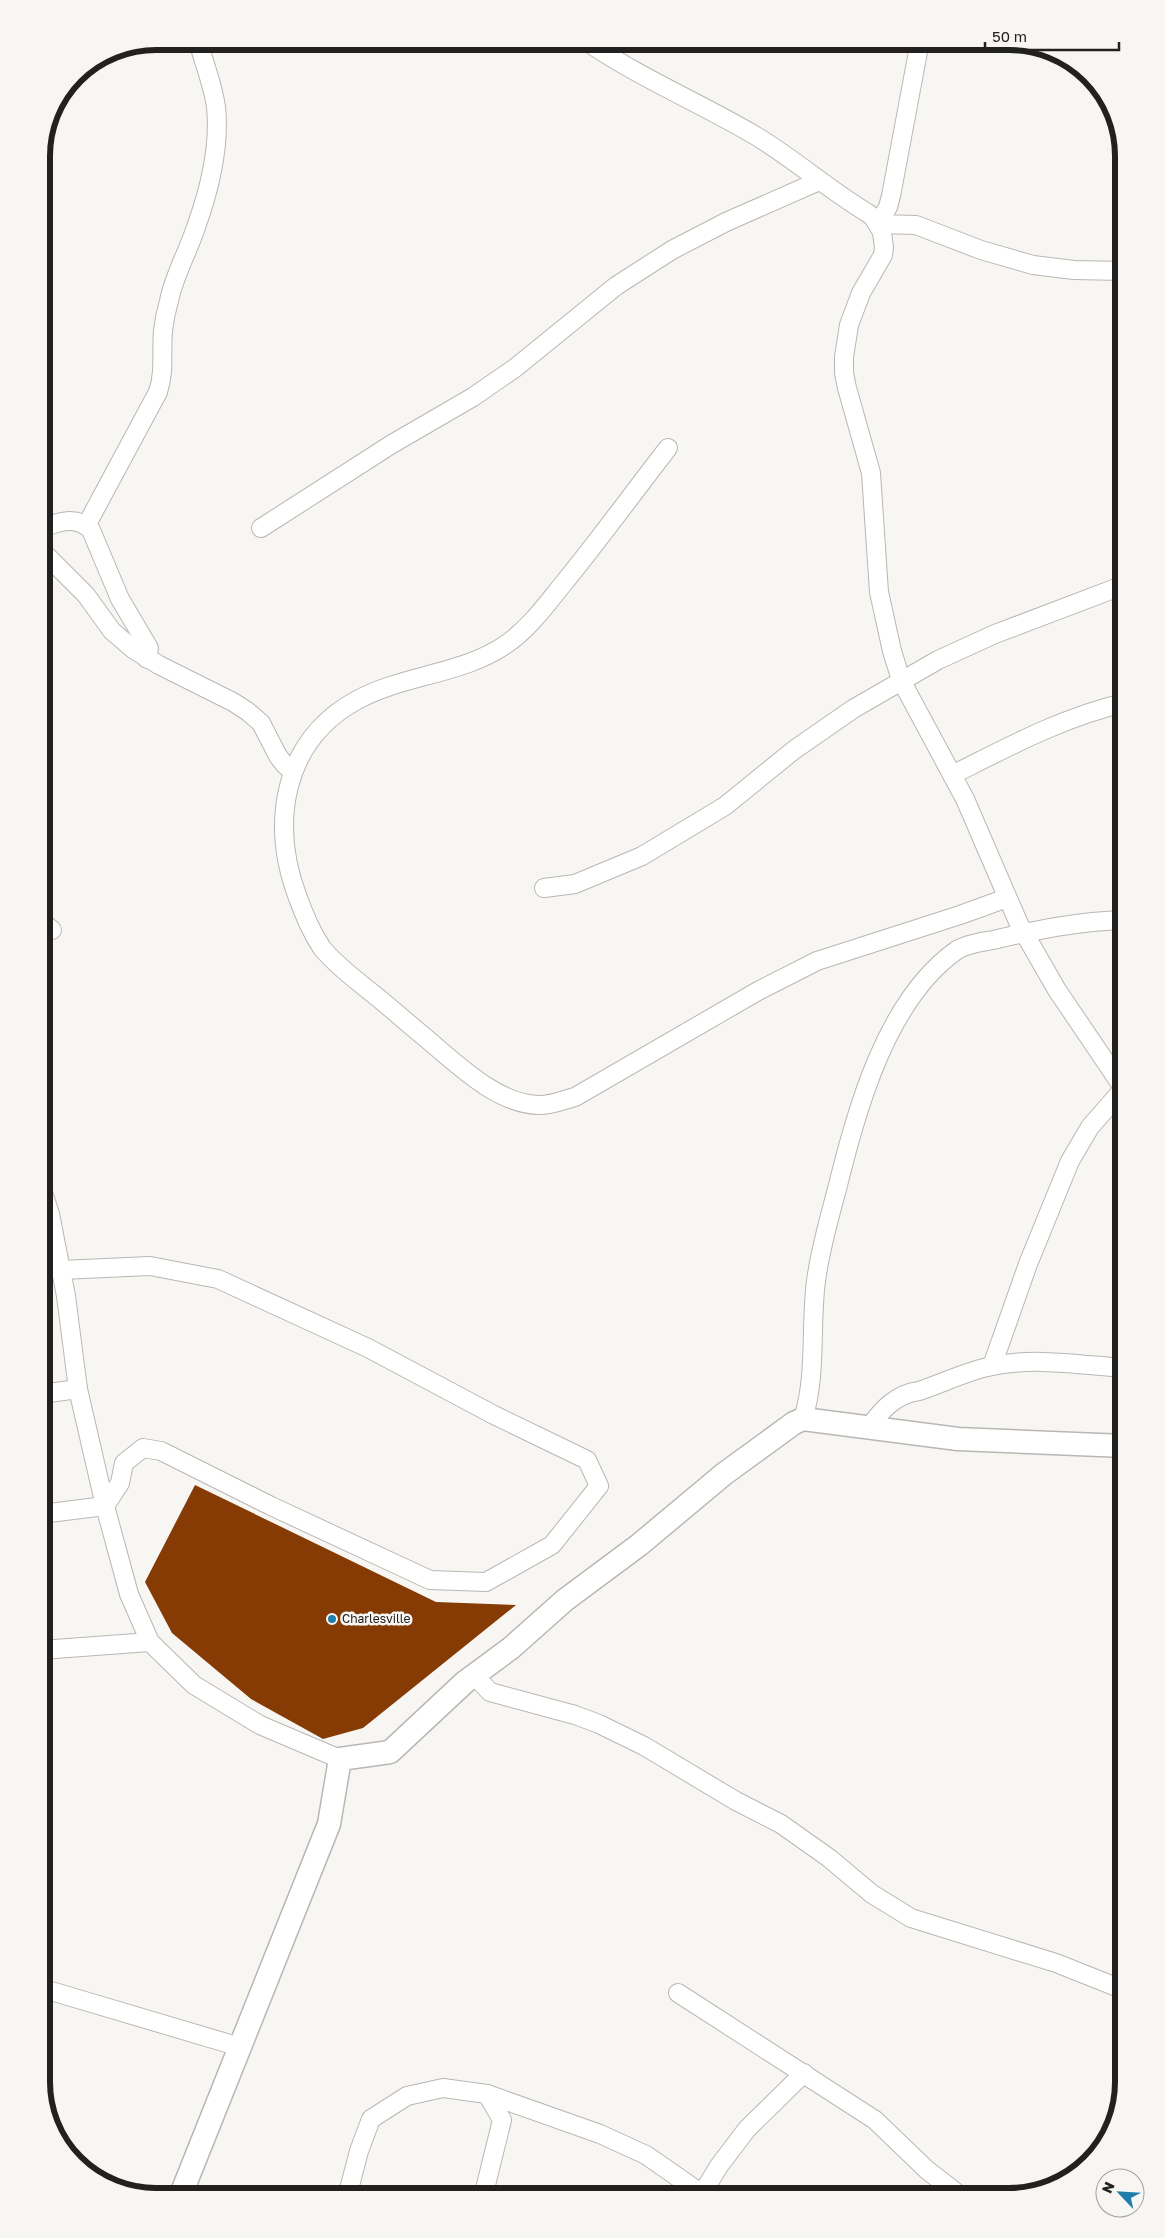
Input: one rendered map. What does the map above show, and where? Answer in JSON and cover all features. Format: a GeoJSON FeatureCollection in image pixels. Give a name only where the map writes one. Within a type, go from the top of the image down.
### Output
{"type":"FeatureCollection","features":[{"type":"Feature","properties":{"kind":"street"},"geometry":{"type":"LineString","coordinates":[[86,526],[158,392],[164,366],[163,332],[172,288],[203,205],[212,162],[216,108],[211,83],[201,50]]}},
{"type":"Feature","properties":{"kind":"street"},"geometry":{"type":"LineString","coordinates":[[600,50],[645,78],[702,106],[756,136],[866,212],[878,224],[884,239],[883,255],[871,274],[854,309],[845,342],[844,372],[871,473],[879,592],[884,622],[901,680],[965,799],[1024,933],[1057,990],[1115,1075]]}},
{"type":"Feature","properties":{"kind":"street"},"geometry":{"type":"LineString","coordinates":[[878,224],[888,207],[891,196],[918,50]]}},
{"type":"Feature","properties":{"kind":"street"},"geometry":{"type":"LineString","coordinates":[[261,528],[392,444],[473,397],[516,368],[616,286],[672,250],[726,222],[819,181]]}},
{"type":"Feature","properties":{"kind":"street"},"geometry":{"type":"LineString","coordinates":[[878,224],[916,225],[990,253],[1033,265],[1074,270],[1115,271]]}},
{"type":"Feature","properties":{"kind":"street"},"geometry":{"type":"LineString","coordinates":[[668,448],[580,563],[521,632],[498,649],[469,663],[392,686],[356,701],[326,722],[305,747],[293,772],[286,799],[283,820],[286,862],[305,916],[322,947],[350,976],[458,1065],[499,1095],[529,1104],[551,1104],[575,1097],[758,991],[817,961],[1007,898]]}},
{"type":"Feature","properties":{"kind":"street"},"geometry":{"type":"LineString","coordinates":[[50,525],[66,520],[80,522],[95,536],[120,599],[149,648],[147,659]]}},
{"type":"Feature","properties":{"kind":"street"},"geometry":{"type":"LineString","coordinates":[[50,559],[82,590],[112,631],[147,659],[247,710],[261,723],[282,761],[293,772]]}},
{"type":"Feature","properties":{"kind":"street"},"geometry":{"type":"LineString","coordinates":[[544,888],[575,884],[642,856],[725,806],[794,750],[853,709],[938,660],[994,634],[1115,587]]}},
{"type":"Feature","properties":{"kind":"street"},"geometry":{"type":"LineString","coordinates":[[952,775],[1056,725],[1115,706]]}},
{"type":"Feature","properties":{"kind":"street"},"geometry":{"type":"LineString","coordinates":[[803,1419],[812,1374],[812,1333],[816,1280],[840,1174],[877,1060],[901,1015],[931,972],[958,949],[1024,933],[1115,920]]}},
{"type":"Feature","properties":{"kind":"street"},"geometry":{"type":"LineString","coordinates":[[992,1366],[1028,1264],[1070,1160],[1090,1127],[1115,1098]]}},
{"type":"Feature","properties":{"kind":"street"},"geometry":{"type":"LineString","coordinates":[[50,1214],[54,1261],[78,1389],[105,1506],[129,1594],[150,1642],[194,1685],[260,1725],[340,1759],[390,1752],[474,1675],[511,1648],[565,1600],[639,1545],[724,1474],[794,1423],[803,1419],[958,1439],[1115,1446]]}},
{"type":"Feature","properties":{"kind":"street"},"geometry":{"type":"LineString","coordinates":[[50,1513],[105,1506],[120,1483],[124,1463],[143,1448],[161,1451],[271,1506],[430,1580],[486,1582],[552,1545],[599,1486],[587,1460],[478,1407],[368,1348],[218,1279],[150,1266],[54,1261]]}},
{"type":"Feature","properties":{"kind":"street"},"geometry":{"type":"LineString","coordinates":[[869,1428],[887,1406],[907,1392],[918,1391],[992,1366],[1048,1363],[1115,1367]]}},
{"type":"Feature","properties":{"kind":"street"},"geometry":{"type":"LineString","coordinates":[[50,1393],[78,1389]]}},
{"type":"Feature","properties":{"kind":"street"},"geometry":{"type":"LineString","coordinates":[[50,1649],[150,1642]]}},
{"type":"Feature","properties":{"kind":"street"},"geometry":{"type":"LineString","coordinates":[[474,1675],[490,1692],[575,1715],[600,1724],[644,1746],[736,1801],[781,1824],[829,1858],[872,1894],[911,1918],[1048,1960],[1115,1986]]}},
{"type":"Feature","properties":{"kind":"street"},"geometry":{"type":"LineString","coordinates":[[183,2188],[329,1824],[340,1759]]}},
{"type":"Feature","properties":{"kind":"street"},"geometry":{"type":"LineString","coordinates":[[50,1991],[240,2047]]}},
{"type":"Feature","properties":{"kind":"street"},"geometry":{"type":"LineString","coordinates":[[678,1993],[875,2120],[927,2170],[950,2188]]}},
{"type":"Feature","properties":{"kind":"street"},"geometry":{"type":"LineString","coordinates":[[705,2188],[718,2166],[747,2129],[804,2074]]}},
{"type":"Feature","properties":{"kind":"street"},"geometry":{"type":"LineString","coordinates":[[349,2188],[359,2151],[371,2119],[407,2096],[443,2088],[487,2094],[609,2138],[646,2155],[691,2188]]}},
{"type":"Feature","properties":{"kind":"street"},"geometry":{"type":"LineString","coordinates":[[485,2188],[502,2120],[487,2094]]}},
{"type":"Feature","properties":{"kind":"building","name":"Charlesville"},"geometry":{"type":"Polygon","coordinates":[[[195,1485],[436,1602],[516,1605],[363,1728],[323,1739],[251,1699],[172,1633],[145,1582],[195,1485]]]}},
{"type":"Feature","properties":{"kind":"place","name":"Charlesville"},"geometry":{"type":"Point","coordinates":[332,1619]}}]}
